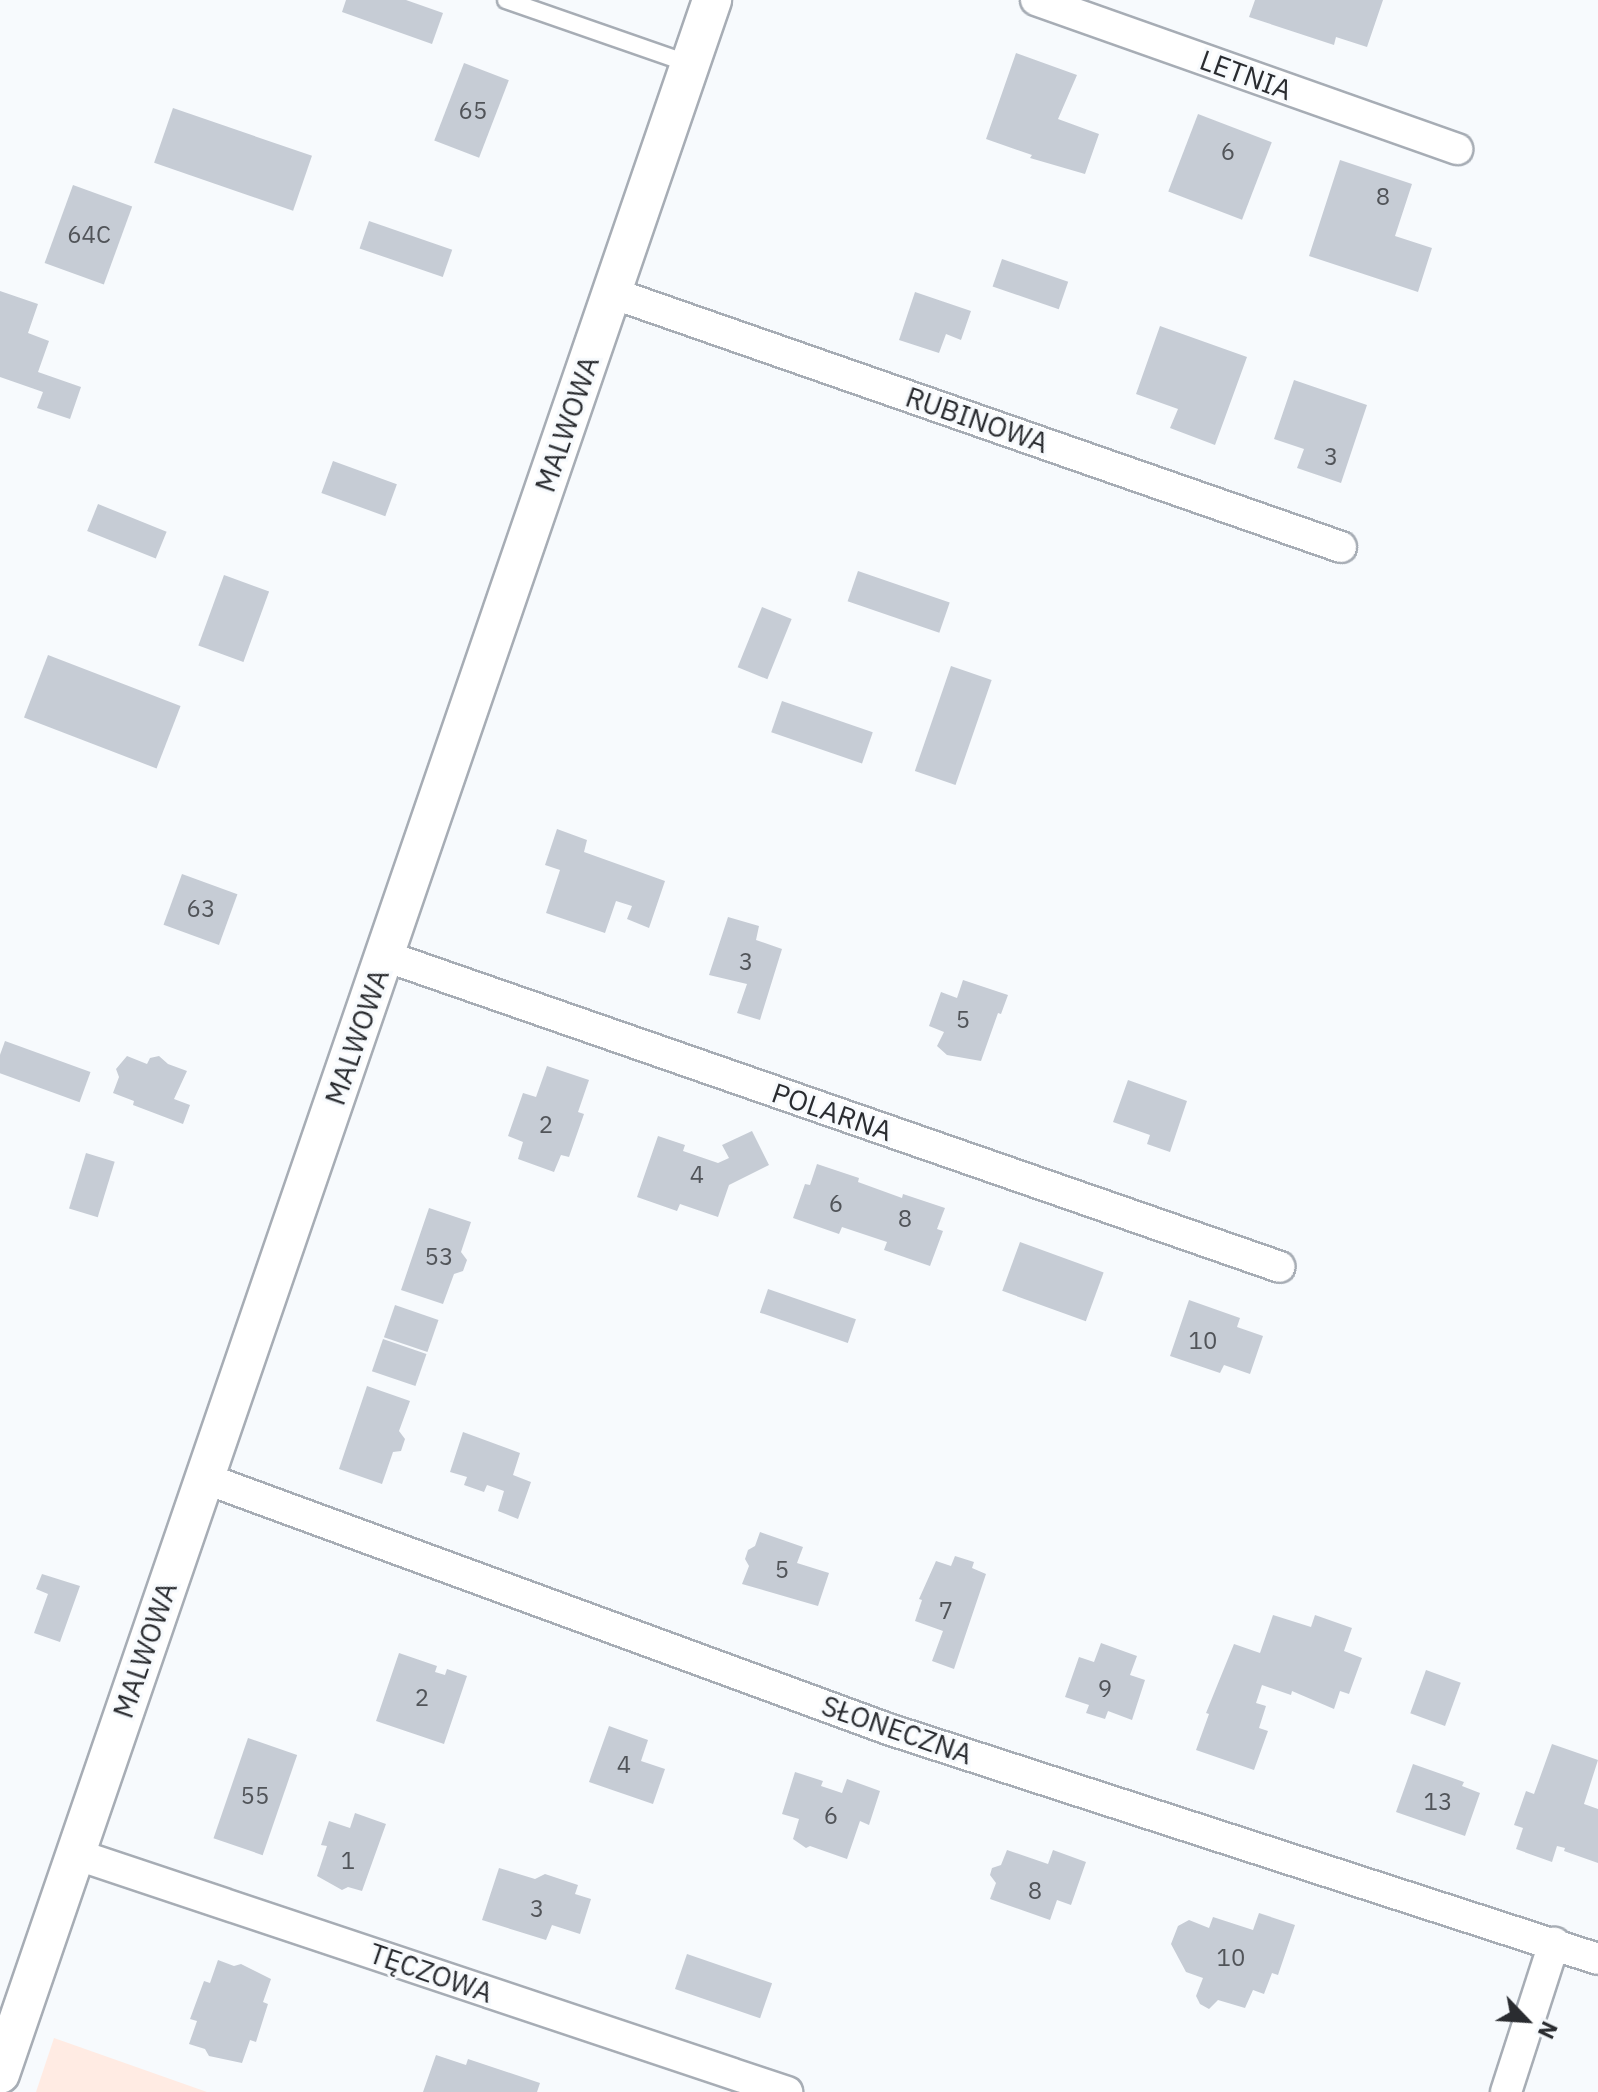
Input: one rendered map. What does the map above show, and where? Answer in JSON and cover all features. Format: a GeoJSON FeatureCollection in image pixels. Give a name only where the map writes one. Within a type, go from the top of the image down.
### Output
{"type":"FeatureCollection","features":[{"type":"Feature","properties":{"kind":"street","name":"MALWOWA"},"geometry":{"type":"LineString","coordinates":[[0,2074],[8,2026],[75,1854],[712,0]]}},
{"type":"Feature","properties":{"kind":"street","name":"LETNIA"},"geometry":{"type":"LineString","coordinates":[[1036,0],[1457,149]]}},
{"type":"Feature","properties":{"kind":"street","name":"RUBINOWA"},"geometry":{"type":"LineString","coordinates":[[612,293],[1341,547]]}},
{"type":"Feature","properties":{"kind":"street","name":"POLARNA"},"geometry":{"type":"LineString","coordinates":[[385,956],[1280,1267]]}},
{"type":"Feature","properties":{"kind":"street","name":"SŁONECZNA"},"geometry":{"type":"LineString","coordinates":[[204,1478],[888,1729],[1598,1959]]}},
{"type":"Feature","properties":{"kind":"street","name":"TĘCZOWA"},"geometry":{"type":"LineString","coordinates":[[75,1854],[787,2092]]}},
{"type":"Feature","properties":{"kind":"street"},"geometry":{"type":"LineString","coordinates":[[1506,2092],[1554,1943]]}},
{"type":"Feature","properties":{"kind":"lane"},"geometry":{"type":"LineString","coordinates":[[506,0],[690,64]]}},
{"type":"Feature","properties":{"kind":"shaded area"},"geometry":{"type":"Polygon","coordinates":[[[54,2038],[207,2092],[36,2092],[54,2038]]]}},
{"type":"Feature","properties":{"kind":"building"},"geometry":{"type":"Polygon","coordinates":[[[346,0],[406,0],[443,13],[432,44],[342,12],[346,0]]]}},
{"type":"Feature","properties":{"kind":"building"},"geometry":{"type":"Polygon","coordinates":[[[1255,0],[1383,0],[1367,47],[1336,37],[1334,45],[1249,17],[1255,0]]]}},
{"type":"Feature","properties":{"kind":"building"},"geometry":{"type":"Polygon","coordinates":[[[1016,53],[1077,75],[1058,119],[1099,134],[1085,174],[1030,158],[1032,155],[986,139],[1016,53]]]}},
{"type":"Feature","properties":{"kind":"building"},"geometry":{"type":"Polygon","coordinates":[[[464,63],[509,80],[479,158],[434,140],[464,63]]]}},
{"type":"Feature","properties":{"kind":"building"},"geometry":{"type":"Polygon","coordinates":[[[173,108],[312,156],[293,211],[154,163],[173,108]]]}},
{"type":"Feature","properties":{"kind":"building"},"geometry":{"type":"Polygon","coordinates":[[[1198,114],[1272,142],[1242,220],[1168,191],[1198,114]]]}},
{"type":"Feature","properties":{"kind":"building"},"geometry":{"type":"Polygon","coordinates":[[[1340,160],[1412,184],[1395,236],[1432,248],[1418,292],[1309,256],[1340,160]]]}},
{"type":"Feature","properties":{"kind":"building"},"geometry":{"type":"Polygon","coordinates":[[[73,185],[132,207],[104,285],[45,263],[73,185]]]}},
{"type":"Feature","properties":{"kind":"building"},"geometry":{"type":"Polygon","coordinates":[[[369,221],[452,250],[443,277],[360,248],[369,221]]]}},
{"type":"Feature","properties":{"kind":"building"},"geometry":{"type":"Polygon","coordinates":[[[1002,259],[1068,282],[1059,309],[993,286],[1002,259]]]}},
{"type":"Feature","properties":{"kind":"building"},"geometry":{"type":"Polygon","coordinates":[[[0,291],[38,304],[28,333],[49,341],[38,372],[81,387],[70,419],[37,408],[43,392],[0,377],[0,291]]]}},
{"type":"Feature","properties":{"kind":"building"},"geometry":{"type":"Polygon","coordinates":[[[915,292],[971,311],[961,340],[946,334],[939,353],[899,340],[915,292]]]}},
{"type":"Feature","properties":{"kind":"building"},"geometry":{"type":"Polygon","coordinates":[[[1160,326],[1247,357],[1215,445],[1170,428],[1178,409],[1136,394],[1160,326]]]}},
{"type":"Feature","properties":{"kind":"building"},"geometry":{"type":"Polygon","coordinates":[[[1294,380],[1367,405],[1341,483],[1297,468],[1304,449],[1274,439],[1294,380]]]}},
{"type":"Feature","properties":{"kind":"building"},"geometry":{"type":"Polygon","coordinates":[[[333,461],[397,484],[385,516],[321,493],[333,461]]]}},
{"type":"Feature","properties":{"kind":"building"},"geometry":{"type":"Polygon","coordinates":[[[98,504],[167,532],[156,559],[87,531],[98,504]]]}},
{"type":"Feature","properties":{"kind":"building"},"geometry":{"type":"Polygon","coordinates":[[[858,571],[950,603],[939,633],[848,601],[858,571]]]}},
{"type":"Feature","properties":{"kind":"building"},"geometry":{"type":"Polygon","coordinates":[[[224,575],[269,591],[243,662],[198,645],[224,575]]]}},
{"type":"Feature","properties":{"kind":"building"},"geometry":{"type":"Polygon","coordinates":[[[762,607],[792,619],[767,679],[738,667],[762,607]]]}},
{"type":"Feature","properties":{"kind":"building"},"geometry":{"type":"Polygon","coordinates":[[[48,655],[181,706],[157,768],[24,718],[48,655]]]}},
{"type":"Feature","properties":{"kind":"building"},"geometry":{"type":"Polygon","coordinates":[[[951,666],[992,680],[956,785],[915,771],[951,666]]]}},
{"type":"Feature","properties":{"kind":"building"},"geometry":{"type":"Polygon","coordinates":[[[782,701],[873,732],[862,763],[771,732],[782,701]]]}},
{"type":"Feature","properties":{"kind":"building"},"geometry":{"type":"Polygon","coordinates":[[[557,829],[587,840],[584,852],[665,881],[649,928],[627,919],[632,906],[616,901],[605,933],[546,913],[560,870],[545,865],[557,829]]]}},
{"type":"Feature","properties":{"kind":"building"},"geometry":{"type":"Polygon","coordinates":[[[182,874],[237,894],[219,945],[164,925],[182,874]]]}},
{"type":"Feature","properties":{"kind":"building"},"geometry":{"type":"Polygon","coordinates":[[[728,917],[759,926],[756,940],[782,949],[760,1020],[737,1013],[747,984],[709,975],[728,917]]]}},
{"type":"Feature","properties":{"kind":"building"},"geometry":{"type":"Polygon","coordinates":[[[963,980],[1008,995],[1001,1014],[998,1013],[981,1061],[947,1055],[937,1046],[944,1032],[929,1026],[941,992],[957,998],[963,980]]]}},
{"type":"Feature","properties":{"kind":"building"},"geometry":{"type":"Polygon","coordinates":[[[5,1041],[91,1072],[80,1102],[0,1073],[0,1055],[5,1041]]]}},
{"type":"Feature","properties":{"kind":"building"},"geometry":{"type":"Polygon","coordinates":[[[127,1056],[147,1064],[150,1058],[159,1056],[168,1064],[187,1071],[174,1099],[190,1105],[183,1124],[133,1105],[134,1101],[113,1093],[119,1077],[116,1069],[127,1056]]]}},
{"type":"Feature","properties":{"kind":"building"},"geometry":{"type":"Polygon","coordinates":[[[547,1066],[589,1080],[578,1112],[584,1114],[569,1157],[561,1155],[554,1172],[518,1159],[523,1142],[508,1136],[523,1093],[536,1097],[547,1066]]]}},
{"type":"Feature","properties":{"kind":"building"},"geometry":{"type":"Polygon","coordinates":[[[1128,1080],[1187,1101],[1170,1152],[1147,1144],[1150,1135],[1113,1122],[1128,1080]]]}},
{"type":"Feature","properties":{"kind":"building"},"geometry":{"type":"Polygon","coordinates":[[[752,1131],[769,1165],[729,1185],[718,1217],[680,1204],[677,1211],[637,1197],[658,1136],[685,1145],[683,1151],[718,1163],[729,1158],[722,1145],[752,1131]]]}},
{"type":"Feature","properties":{"kind":"building"},"geometry":{"type":"Polygon","coordinates":[[[86,1153],[115,1162],[98,1217],[69,1208],[86,1153]]]}},
{"type":"Feature","properties":{"kind":"building"},"geometry":{"type":"Polygon","coordinates":[[[817,1164],[859,1178],[858,1182],[902,1198],[903,1194],[945,1208],[937,1229],[943,1231],[930,1266],[884,1250],[887,1242],[842,1227],[839,1234],[793,1218],[805,1184],[810,1185],[817,1164]]]}},
{"type":"Feature","properties":{"kind":"building"},"geometry":{"type":"Polygon","coordinates":[[[429,1208],[471,1222],[461,1252],[467,1260],[463,1271],[454,1274],[443,1304],[401,1290],[429,1208]]]}},
{"type":"Feature","properties":{"kind":"building"},"geometry":{"type":"Polygon","coordinates":[[[1020,1242],[1104,1272],[1086,1321],[1002,1291],[1020,1242]]]}},
{"type":"Feature","properties":{"kind":"building"},"geometry":{"type":"Polygon","coordinates":[[[768,1289],[856,1319],[848,1343],[760,1313],[768,1289]]]}},
{"type":"Feature","properties":{"kind":"building"},"geometry":{"type":"Polygon","coordinates":[[[1189,1300],[1240,1318],[1237,1327],[1263,1336],[1250,1374],[1224,1365],[1220,1373],[1170,1356],[1189,1300]]]}},
{"type":"Feature","properties":{"kind":"building"},"geometry":{"type":"Polygon","coordinates":[[[395,1305],[438,1320],[427,1352],[384,1337],[395,1305]]]}},
{"type":"Feature","properties":{"kind":"building"},"geometry":{"type":"Polygon","coordinates":[[[383,1339],[426,1354],[415,1386],[372,1371],[383,1339]]]}},
{"type":"Feature","properties":{"kind":"building"},"geometry":{"type":"Polygon","coordinates":[[[367,1386],[410,1401],[399,1431],[405,1439],[401,1451],[393,1452],[382,1484],[339,1469],[367,1386]]]}},
{"type":"Feature","properties":{"kind":"building"},"geometry":{"type":"Polygon","coordinates":[[[463,1432],[520,1453],[513,1475],[531,1482],[518,1519],[498,1511],[504,1491],[487,1485],[484,1492],[464,1485],[467,1477],[450,1472],[463,1432]]]}},
{"type":"Feature","properties":{"kind":"building"},"geometry":{"type":"Polygon","coordinates":[[[760,1532],[803,1547],[797,1563],[829,1573],[818,1606],[742,1584],[749,1566],[745,1559],[748,1550],[755,1546],[760,1532]]]}},
{"type":"Feature","properties":{"kind":"building"},"geometry":{"type":"Polygon","coordinates":[[[955,1556],[974,1562],[972,1568],[986,1574],[954,1669],[932,1661],[943,1631],[915,1621],[922,1600],[919,1599],[936,1561],[951,1566],[955,1556]]]}},
{"type":"Feature","properties":{"kind":"building"},"geometry":{"type":"Polygon","coordinates":[[[42,1574],[80,1586],[60,1642],[34,1633],[48,1594],[36,1589],[42,1574]]]}},
{"type":"Feature","properties":{"kind":"building"},"geometry":{"type":"Polygon","coordinates":[[[1273,1615],[1311,1627],[1315,1615],[1352,1628],[1344,1651],[1362,1658],[1349,1694],[1340,1691],[1334,1709],[1292,1691],[1291,1695],[1262,1685],[1256,1703],[1266,1706],[1259,1728],[1268,1731],[1254,1770],[1196,1750],[1209,1714],[1206,1713],[1234,1644],[1260,1653],[1273,1615]]]}},
{"type":"Feature","properties":{"kind":"building"},"geometry":{"type":"Polygon","coordinates":[[[1101,1643],[1137,1656],[1130,1675],[1145,1680],[1132,1720],[1108,1711],[1105,1719],[1086,1713],[1089,1705],[1065,1697],[1079,1657],[1094,1662],[1101,1643]]]}},
{"type":"Feature","properties":{"kind":"building"},"geometry":{"type":"Polygon","coordinates":[[[399,1653],[437,1666],[435,1672],[445,1675],[447,1669],[467,1676],[444,1744],[376,1721],[399,1653]]]}},
{"type":"Feature","properties":{"kind":"building"},"geometry":{"type":"Polygon","coordinates":[[[1426,1670],[1461,1683],[1445,1726],[1410,1713],[1426,1670]]]}},
{"type":"Feature","properties":{"kind":"building"},"geometry":{"type":"Polygon","coordinates":[[[609,1726],[648,1740],[641,1761],[665,1769],[653,1804],[589,1782],[609,1726]]]}},
{"type":"Feature","properties":{"kind":"building"},"geometry":{"type":"Polygon","coordinates":[[[248,1738],[297,1755],[263,1855],[213,1838],[248,1738]]]}},
{"type":"Feature","properties":{"kind":"building"},"geometry":{"type":"Polygon","coordinates":[[[1552,1744],[1598,1760],[1584,1804],[1598,1809],[1598,1863],[1557,1846],[1552,1862],[1516,1849],[1523,1828],[1514,1825],[1526,1791],[1534,1794],[1552,1744]]]}},
{"type":"Feature","properties":{"kind":"building"},"geometry":{"type":"Polygon","coordinates":[[[1413,1764],[1464,1782],[1462,1786],[1480,1793],[1465,1836],[1396,1812],[1413,1764]]]}},
{"type":"Feature","properties":{"kind":"building"},"geometry":{"type":"Polygon","coordinates":[[[795,1772],[823,1781],[821,1786],[842,1793],[847,1779],[880,1791],[869,1825],[860,1821],[847,1859],[810,1846],[806,1848],[793,1839],[799,1819],[782,1814],[795,1772]]]}},
{"type":"Feature","properties":{"kind":"building"},"geometry":{"type":"Polygon","coordinates":[[[355,1813],[386,1824],[362,1891],[348,1887],[342,1890],[317,1876],[327,1846],[321,1845],[329,1821],[350,1828],[355,1813]]]}},
{"type":"Feature","properties":{"kind":"building"},"geometry":{"type":"Polygon","coordinates":[[[1007,1850],[1048,1864],[1053,1850],[1086,1862],[1071,1905],[1057,1900],[1050,1920],[990,1899],[996,1883],[990,1875],[992,1868],[1001,1865],[1007,1850]]]}},
{"type":"Feature","properties":{"kind":"building"},"geometry":{"type":"Polygon","coordinates":[[[499,1868],[535,1879],[545,1874],[578,1885],[575,1894],[591,1899],[580,1934],[552,1925],[546,1940],[482,1920],[499,1868]]]}},
{"type":"Feature","properties":{"kind":"building"},"geometry":{"type":"Polygon","coordinates":[[[1259,1913],[1295,1925],[1278,1975],[1272,1973],[1264,1994],[1253,1990],[1245,2008],[1218,2000],[1209,2009],[1200,2004],[1196,1996],[1203,1978],[1186,1972],[1171,1944],[1178,1926],[1189,1920],[1209,1928],[1213,1917],[1253,1930],[1259,1913]]]}},
{"type":"Feature","properties":{"kind":"building"},"geometry":{"type":"Polygon","coordinates":[[[687,1954],[772,1983],[760,2018],[675,1989],[687,1954]]]}},
{"type":"Feature","properties":{"kind":"building"},"geometry":{"type":"Polygon","coordinates":[[[218,1960],[234,1966],[241,1964],[271,1979],[263,2002],[268,2004],[256,2042],[250,2040],[242,2063],[209,2056],[205,2049],[189,2044],[197,2021],[190,2019],[204,1981],[210,1983],[218,1960]]]}},
{"type":"Feature","properties":{"kind":"building"},"geometry":{"type":"Polygon","coordinates":[[[436,2055],[466,2065],[468,2059],[540,2083],[537,2092],[423,2092],[436,2055]]]}}]}
